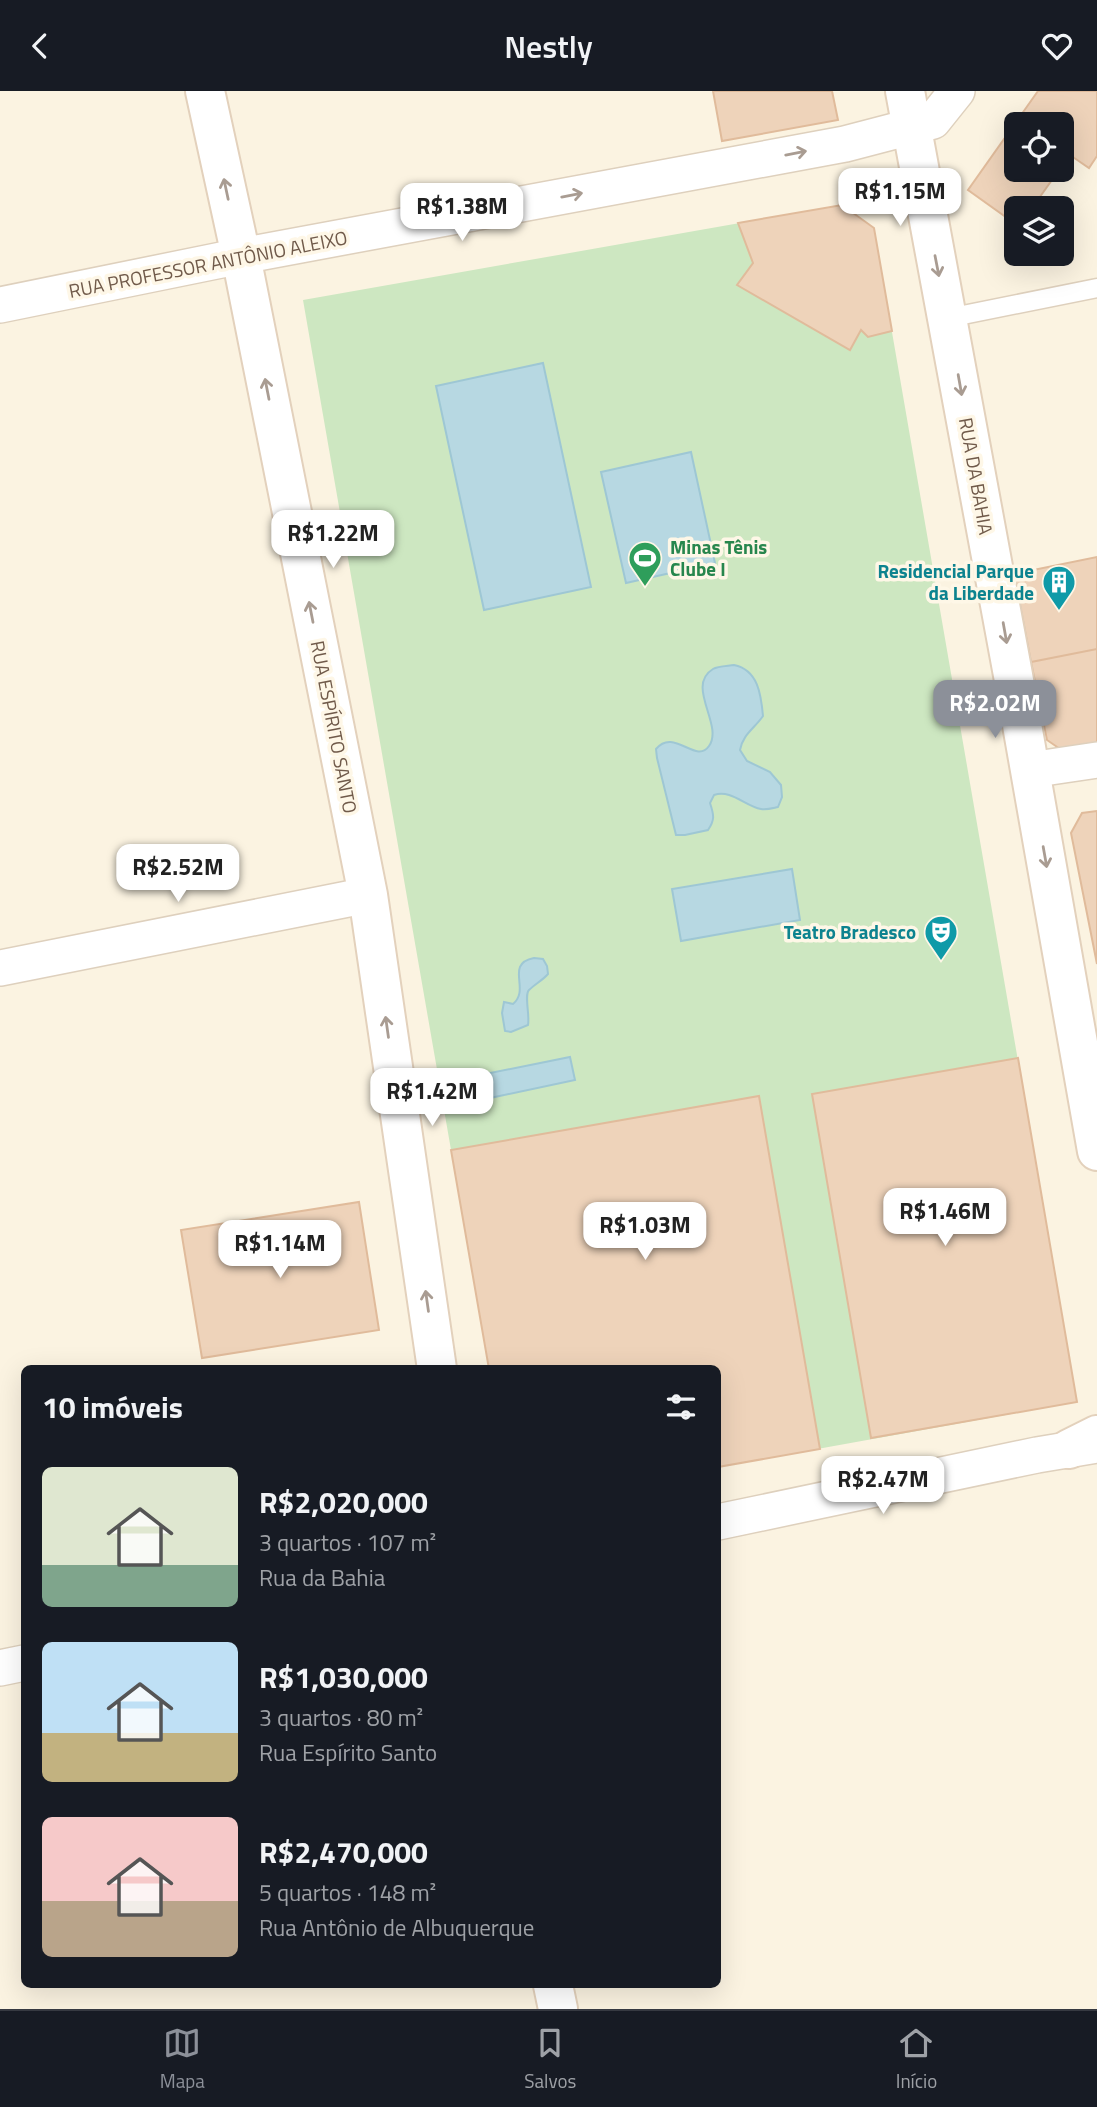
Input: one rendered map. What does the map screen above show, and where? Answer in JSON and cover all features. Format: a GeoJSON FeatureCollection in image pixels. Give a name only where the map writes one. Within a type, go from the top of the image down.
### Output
{"type":"FeatureCollection","features":[{"type":"Feature","properties":{"kind":"street","name":"RUA ESPÍRITO SANTO"},"geometry":{"type":"LineString","coordinates":[[205,91],[241,256],[368,895],[436,1365]]}},
{"type":"Feature","properties":{"kind":"street","name":"RUA PROFESSOR ANTÔNIO ALEIXO"},"geometry":{"type":"LineString","coordinates":[[0,305],[241,256],[845,144],[908,109],[933,121],[957,91]]}},
{"type":"Feature","properties":{"kind":"street","name":"RUA DA BAHIA"},"geometry":{"type":"LineString","coordinates":[[908,109],[1097,1151]]}},
{"type":"Feature","properties":{"kind":"street"},"geometry":{"type":"LineString","coordinates":[[1030,770],[1097,760]]}},
{"type":"Feature","properties":{"kind":"street"},"geometry":{"type":"LineString","coordinates":[[0,968],[368,895]]}},
{"type":"Feature","properties":{"kind":"street"},"geometry":{"type":"LineString","coordinates":[[721,1521],[1088,1443]]}},
{"type":"Feature","properties":{"kind":"street"},"geometry":{"type":"LineString","coordinates":[[0,1668],[21,1664]]}},
{"type":"Feature","properties":{"kind":"street"},"geometry":{"type":"LineString","coordinates":[[554,1988],[558,2009]]}},
{"type":"Feature","properties":{"kind":"lane"},"geometry":{"type":"LineString","coordinates":[[948,318],[1097,288]]}},
{"type":"Feature","properties":{"kind":"green space","name":"Minas Tênis Clube I"},"geometry":{"type":"Polygon","coordinates":[[[842,205],[874,228],[1077,1402],[721,1466],[721,1365],[488,1365],[303,300],[842,205]]]}},
{"type":"Feature","properties":{"kind":"water"},"geometry":{"type":"Polygon","coordinates":[[[543,363],[591,587],[484,610],[436,386],[543,363]]]}},
{"type":"Feature","properties":{"kind":"water"},"geometry":{"type":"Polygon","coordinates":[[[691,452],[715,563],[626,583],[601,472],[691,452]]]}},
{"type":"Feature","properties":{"kind":"water"},"geometry":{"type":"Polygon","coordinates":[[[734,665],[748,672],[757,684],[763,716],[746,736],[740,750],[747,761],[770,772],[781,785],[782,797],[778,807],[763,809],[726,794],[714,795],[710,803],[713,820],[708,830],[676,835],[656,749],[663,743],[670,742],[698,751],[704,751],[709,746],[712,727],[703,695],[705,676],[715,668],[734,665]]]}},
{"type":"Feature","properties":{"kind":"water"},"geometry":{"type":"Polygon","coordinates":[[[792,869],[800,920],[681,941],[672,889],[792,869]]]}},
{"type":"Feature","properties":{"kind":"water"},"geometry":{"type":"Polygon","coordinates":[[[543,959],[548,974],[528,993],[528,1025],[511,1032],[505,1031],[502,1013],[504,1002],[513,1004],[518,998],[521,966],[525,961],[543,959]]]}},
{"type":"Feature","properties":{"kind":"water"},"geometry":{"type":"Polygon","coordinates":[[[570,1057],[575,1080],[490,1098],[485,1074],[570,1057]]]}},
{"type":"Feature","properties":{"kind":"building"},"geometry":{"type":"Polygon","coordinates":[[[713,91],[832,91],[838,120],[722,141],[713,91]]]}},
{"type":"Feature","properties":{"kind":"building"},"geometry":{"type":"Polygon","coordinates":[[[1038,91],[1097,91],[1097,156],[1089,168],[1074,158],[1074,112],[1023,112],[1038,91]]]}},
{"type":"Feature","properties":{"kind":"building"},"geometry":{"type":"Polygon","coordinates":[[[1004,139],[1004,182],[1050,182],[1041,196],[1004,196],[1004,216],[968,190],[1004,139]]]}},
{"type":"Feature","properties":{"kind":"building"},"geometry":{"type":"Polygon","coordinates":[[[842,205],[874,228],[892,331],[868,337],[861,330],[850,350],[737,285],[753,263],[738,223],[842,205]]]}},
{"type":"Feature","properties":{"kind":"building","name":"Residencial Parque da Liberdade"},"geometry":{"type":"Polygon","coordinates":[[[1097,557],[1097,649],[1031,662],[1014,574],[1097,557]]]}},
{"type":"Feature","properties":{"kind":"building"},"geometry":{"type":"Polygon","coordinates":[[[1097,649],[1097,746],[1063,751],[1047,740],[1031,662],[1097,649]]]}},
{"type":"Feature","properties":{"kind":"building"},"geometry":{"type":"Polygon","coordinates":[[[1097,811],[1097,964],[1071,833],[1082,813],[1097,811]]]}},
{"type":"Feature","properties":{"kind":"building"},"geometry":{"type":"Polygon","coordinates":[[[1018,1058],[1077,1402],[871,1438],[812,1094],[1018,1058]]]}},
{"type":"Feature","properties":{"kind":"building"},"geometry":{"type":"Polygon","coordinates":[[[759,1096],[820,1449],[721,1466],[721,1365],[488,1365],[451,1150],[759,1096]]]}},
{"type":"Feature","properties":{"kind":"building"},"geometry":{"type":"Polygon","coordinates":[[[359,1202],[379,1330],[202,1358],[181,1230],[359,1202]]]}},
{"type":"Feature","properties":{"kind":"place","name":"Minas Tênis Clube I"},"geometry":{"type":"Point","coordinates":[645,588]}},
{"type":"Feature","properties":{"kind":"place","name":"Residencial Parque da Liberdade"},"geometry":{"type":"Point","coordinates":[1059,612]}},
{"type":"Feature","properties":{"kind":"place","name":"Teatro Bradesco"},"geometry":{"type":"Point","coordinates":[941,962]}}]}
